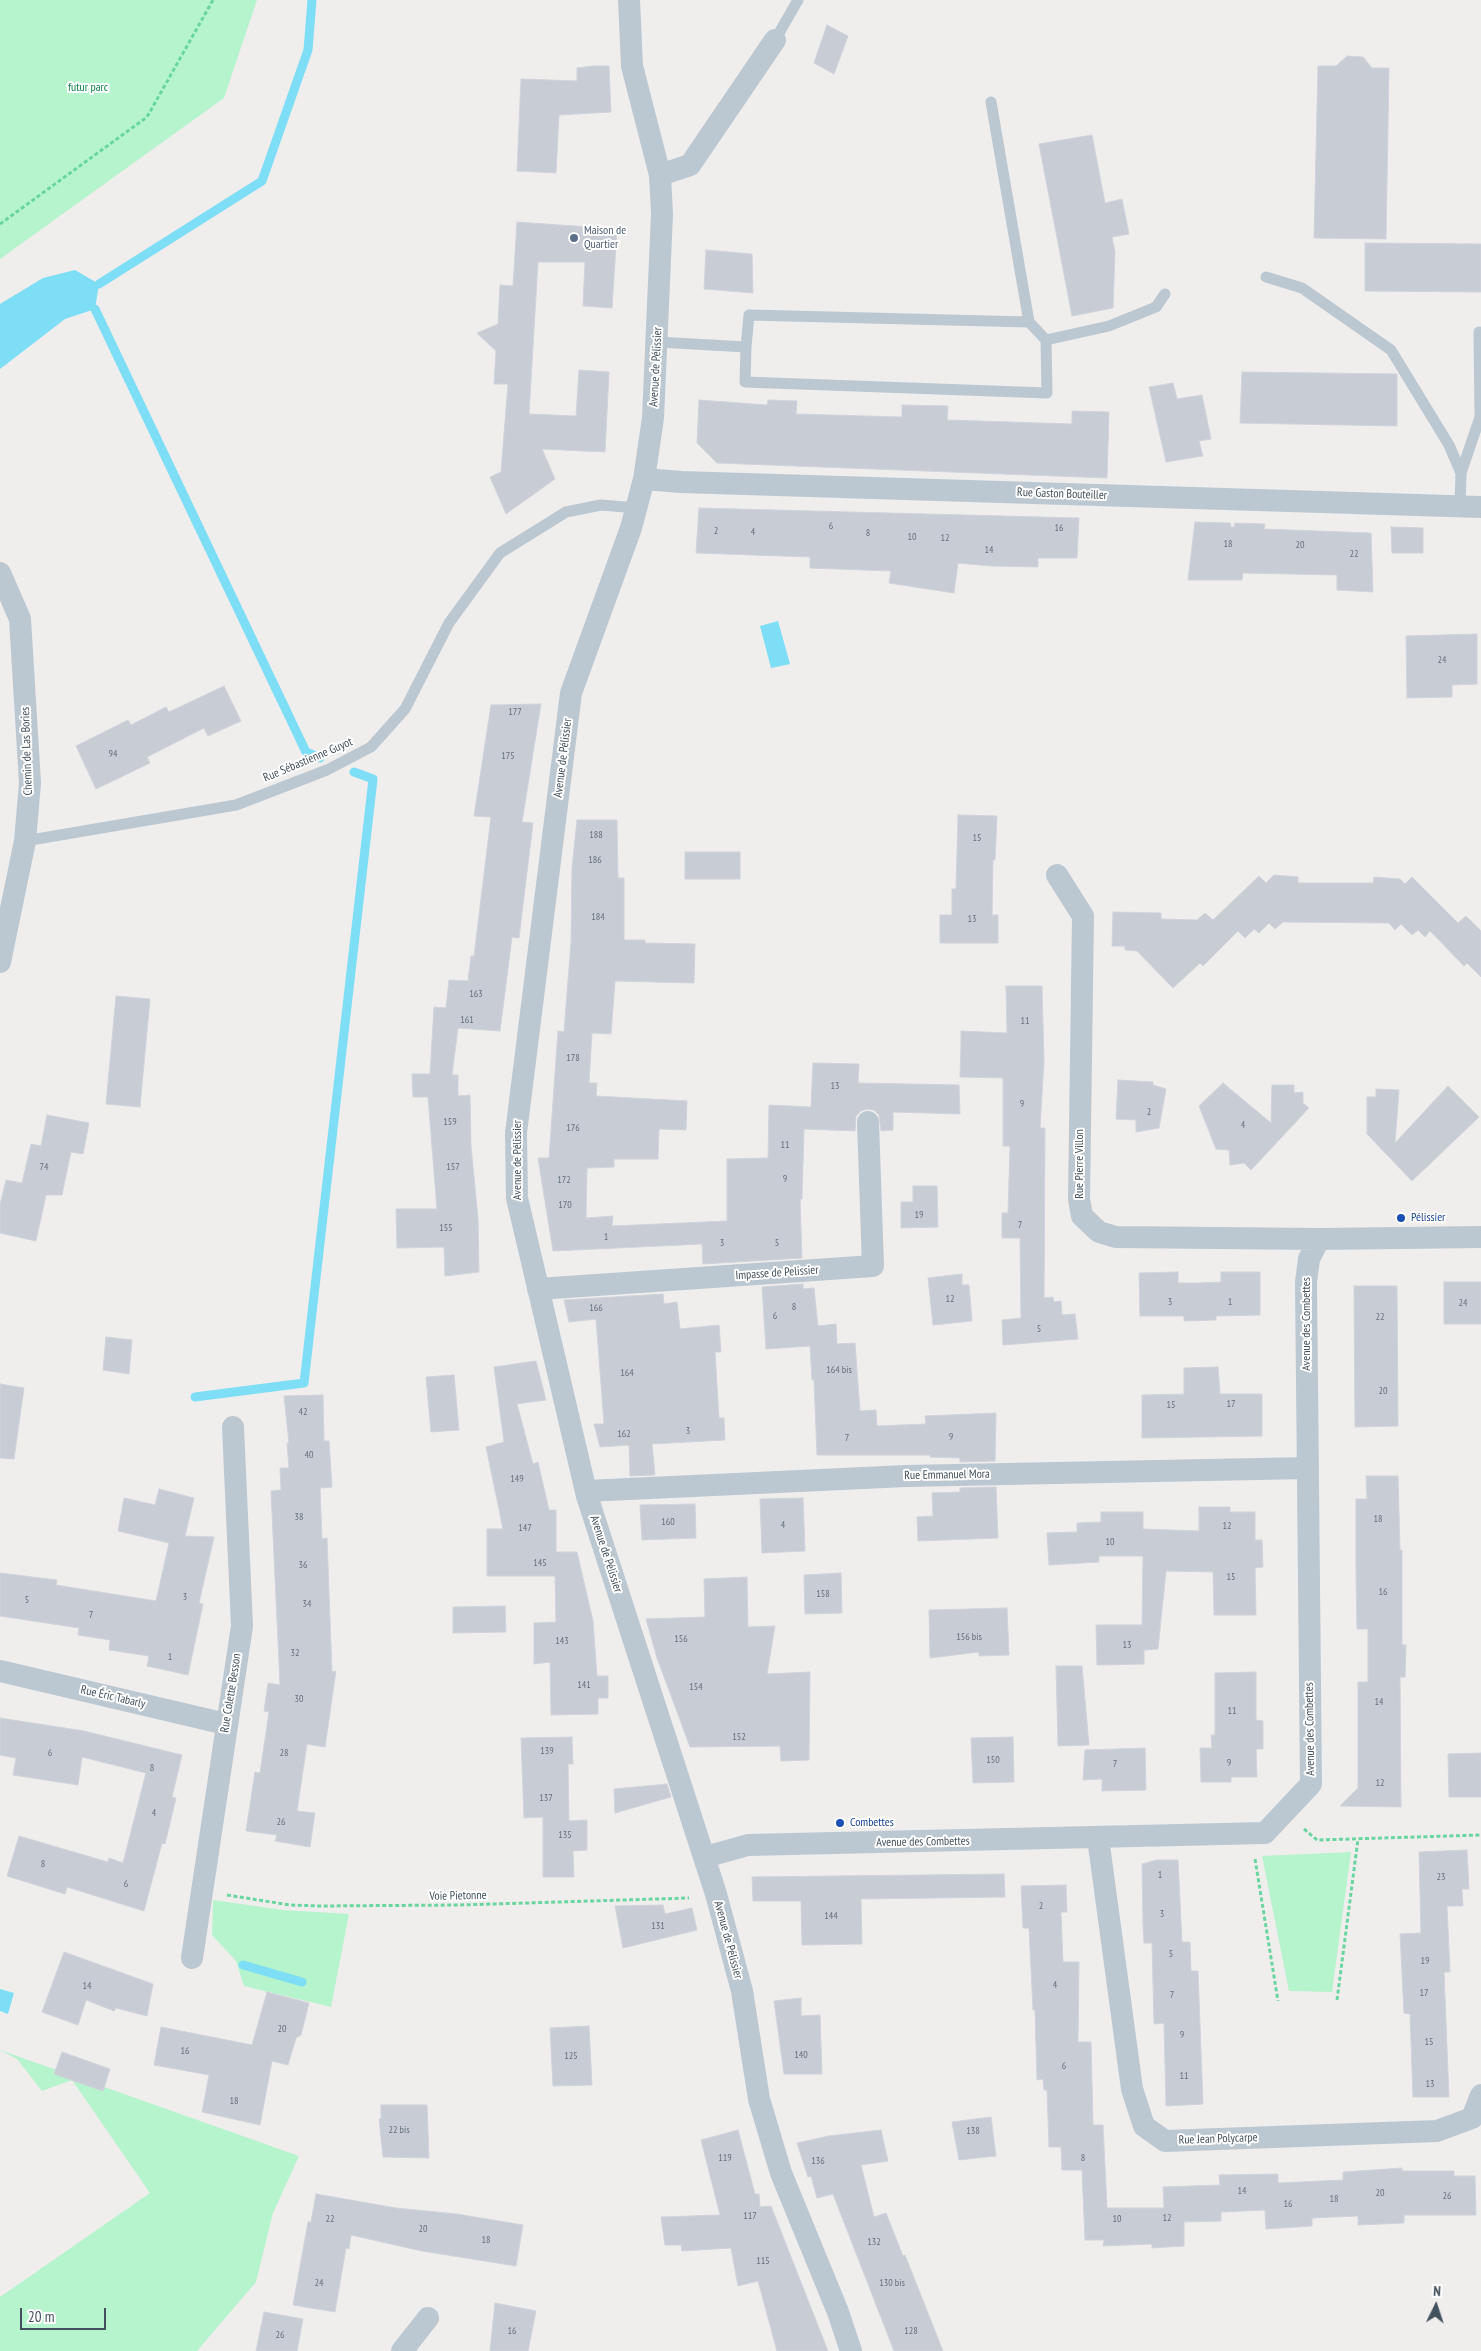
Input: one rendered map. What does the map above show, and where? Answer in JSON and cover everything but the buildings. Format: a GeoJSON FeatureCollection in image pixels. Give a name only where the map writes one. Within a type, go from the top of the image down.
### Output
{"type":"FeatureCollection","features":[{"type":"Feature","properties":{"kind":"street","name":"Avenue de Pélissier"},"geometry":{"type":"LineString","coordinates":[[629,0],[632,66],[660,175],[662,214],[658,342],[653,418],[644,479],[637,508],[571,693],[516,1133],[517,1198],[586,1491],[716,1894],[742,1991],[759,2098],[781,2173],[838,2312],[851,2351]]}},
{"type":"Feature","properties":{"kind":"street"},"geometry":{"type":"LineString","coordinates":[[660,175],[690,165],[775,40]]}},
{"type":"Feature","properties":{"kind":"street","name":"Rue Gaston Bouteiller"},"geometry":{"type":"LineString","coordinates":[[644,479],[681,482],[1470,507]]}},
{"type":"Feature","properties":{"kind":"street","name":"Chemin de Las Bories"},"geometry":{"type":"LineString","coordinates":[[0,572],[20,620],[30,783],[26,841],[0,962]]}},
{"type":"Feature","properties":{"kind":"street","name":"Rue Pierre Villon"},"geometry":{"type":"LineString","coordinates":[[1057,875],[1083,916],[1080,1199],[1082,1216],[1099,1232],[1116,1237],[1319,1239]]}},
{"type":"Feature","properties":{"kind":"street","name":"Impasse de Pelissier"},"geometry":{"type":"LineString","coordinates":[[538,1289],[873,1266],[868,1122]]}},
{"type":"Feature","properties":{"kind":"street"},"geometry":{"type":"LineString","coordinates":[[1319,1239],[1481,1236]]}},
{"type":"Feature","properties":{"kind":"street","name":"Avenue des Combettes"},"geometry":{"type":"LineString","coordinates":[[705,1857],[748,1845],[1265,1833],[1311,1784],[1306,1282],[1309,1259],[1319,1239]]}},
{"type":"Feature","properties":{"kind":"street","name":"Rue Colette Besson"},"geometry":{"type":"LineString","coordinates":[[192,1958],[242,1626],[233,1427]]}},
{"type":"Feature","properties":{"kind":"street","name":"Rue Emmanuel Mora"},"geometry":{"type":"LineString","coordinates":[[586,1491],[906,1476],[1308,1468]]}},
{"type":"Feature","properties":{"kind":"street","name":"Rue Éric Tabarly"},"geometry":{"type":"LineString","coordinates":[[0,1671],[226,1724]]}},
{"type":"Feature","properties":{"kind":"street","name":"Rue Jean Polycarpe"},"geometry":{"type":"LineString","coordinates":[[1098,1838],[1132,2089],[1144,2126],[1165,2141],[1437,2131],[1472,2118],[1481,2095]]}},
{"type":"Feature","properties":{"kind":"street"},"geometry":{"type":"LineString","coordinates":[[402,2351],[428,2318]]}},
{"type":"Feature","properties":{"kind":"lane"},"geometry":{"type":"LineString","coordinates":[[775,40],[796,2]]}},
{"type":"Feature","properties":{"kind":"lane"},"geometry":{"type":"LineString","coordinates":[[991,102],[1030,322],[1046,340],[1047,393],[745,382],[749,315],[1030,322]]}},
{"type":"Feature","properties":{"kind":"lane"},"geometry":{"type":"LineString","coordinates":[[1266,277],[1302,288],[1391,350],[1444,437],[1462,473],[1470,507]]}},
{"type":"Feature","properties":{"kind":"lane"},"geometry":{"type":"LineString","coordinates":[[1046,340],[1109,326],[1156,307],[1165,294]]}},
{"type":"Feature","properties":{"kind":"lane"},"geometry":{"type":"LineString","coordinates":[[1462,473],[1480,417],[1479,332]]}},
{"type":"Feature","properties":{"kind":"lane"},"geometry":{"type":"LineString","coordinates":[[658,342],[746,347]]}},
{"type":"Feature","properties":{"kind":"lane","name":"Rue Sébastienne Guyot"},"geometry":{"type":"LineString","coordinates":[[26,841],[236,805],[327,770],[371,747],[405,710],[449,623],[500,552],[566,512],[601,504],[637,508]]}},
{"type":"Feature","properties":{"kind":"path"},"geometry":{"type":"LineString","coordinates":[[0,224],[147,117],[213,0]]}},
{"type":"Feature","properties":{"kind":"path"},"geometry":{"type":"LineString","coordinates":[[1285,1812],[1318,1840],[1481,1835]]}},
{"type":"Feature","properties":{"kind":"path"},"geometry":{"type":"LineString","coordinates":[[1251,1833],[1278,2001]]}},
{"type":"Feature","properties":{"kind":"path"},"geometry":{"type":"LineString","coordinates":[[1337,2000],[1358,1839]]}},
{"type":"Feature","properties":{"kind":"path","name":"Voie Pietonne"},"geometry":{"type":"LineString","coordinates":[[201,1892],[290,1906],[630,1900],[695,1897],[716,1894]]}},
{"type":"Feature","properties":{"kind":"green space","name":"futur parc"},"geometry":{"type":"Polygon","coordinates":[[[0,0],[257,0],[224,98],[0,259],[0,0]]]}},
{"type":"Feature","properties":{"kind":"green space"},"geometry":{"type":"Polygon","coordinates":[[[1351,1852],[1332,1992],[1289,1991],[1262,1856],[1351,1852]]]}},
{"type":"Feature","properties":{"kind":"green space"},"geometry":{"type":"Polygon","coordinates":[[[213,1900],[283,1910],[349,1914],[331,2007],[244,1986],[236,1961],[212,1935],[213,1900]]]}},
{"type":"Feature","properties":{"kind":"green space"},"geometry":{"type":"Polygon","coordinates":[[[0,2050],[299,2156],[273,2213],[256,2282],[197,2351],[0,2351],[0,2297],[150,2193],[72,2080],[42,2091],[17,2059],[0,2050]]]}},
{"type":"Feature","properties":{"kind":"water"},"geometry":{"type":"Polygon","coordinates":[[[75,270],[99,284],[95,309],[65,319],[0,369],[0,304],[43,278],[75,270]]]}},
{"type":"Feature","properties":{"kind":"water"},"geometry":{"type":"Polygon","coordinates":[[[778,621],[790,664],[771,668],[760,626],[778,621]]]}},
{"type":"Feature","properties":{"kind":"water"},"geometry":{"type":"Polygon","coordinates":[[[0,1989],[14,1993],[8,2014],[0,2011],[0,1989]]]}},
{"type":"Feature","properties":{"kind":"waterway"},"geometry":{"type":"LineString","coordinates":[[99,284],[262,181],[308,50],[312,0]]}},
{"type":"Feature","properties":{"kind":"waterway"},"geometry":{"type":"LineString","coordinates":[[95,309],[306,752],[320,758]]}},
{"type":"Feature","properties":{"kind":"waterway"},"geometry":{"type":"LineString","coordinates":[[195,1397],[304,1383],[373,779],[354,772]]}},
{"type":"Feature","properties":{"kind":"waterway"},"geometry":{"type":"LineString","coordinates":[[243,1965],[302,1982]]}},
{"type":"Feature","properties":{"kind":"place","name":"Maison de Quartier"},"geometry":{"type":"Point","coordinates":[574,238]}},
{"type":"Feature","properties":{"kind":"place","name":"Pélissier"},"geometry":{"type":"Point","coordinates":[1401,1218]}},
{"type":"Feature","properties":{"kind":"place","name":"Combettes"},"geometry":{"type":"Point","coordinates":[840,1823]}}]}
